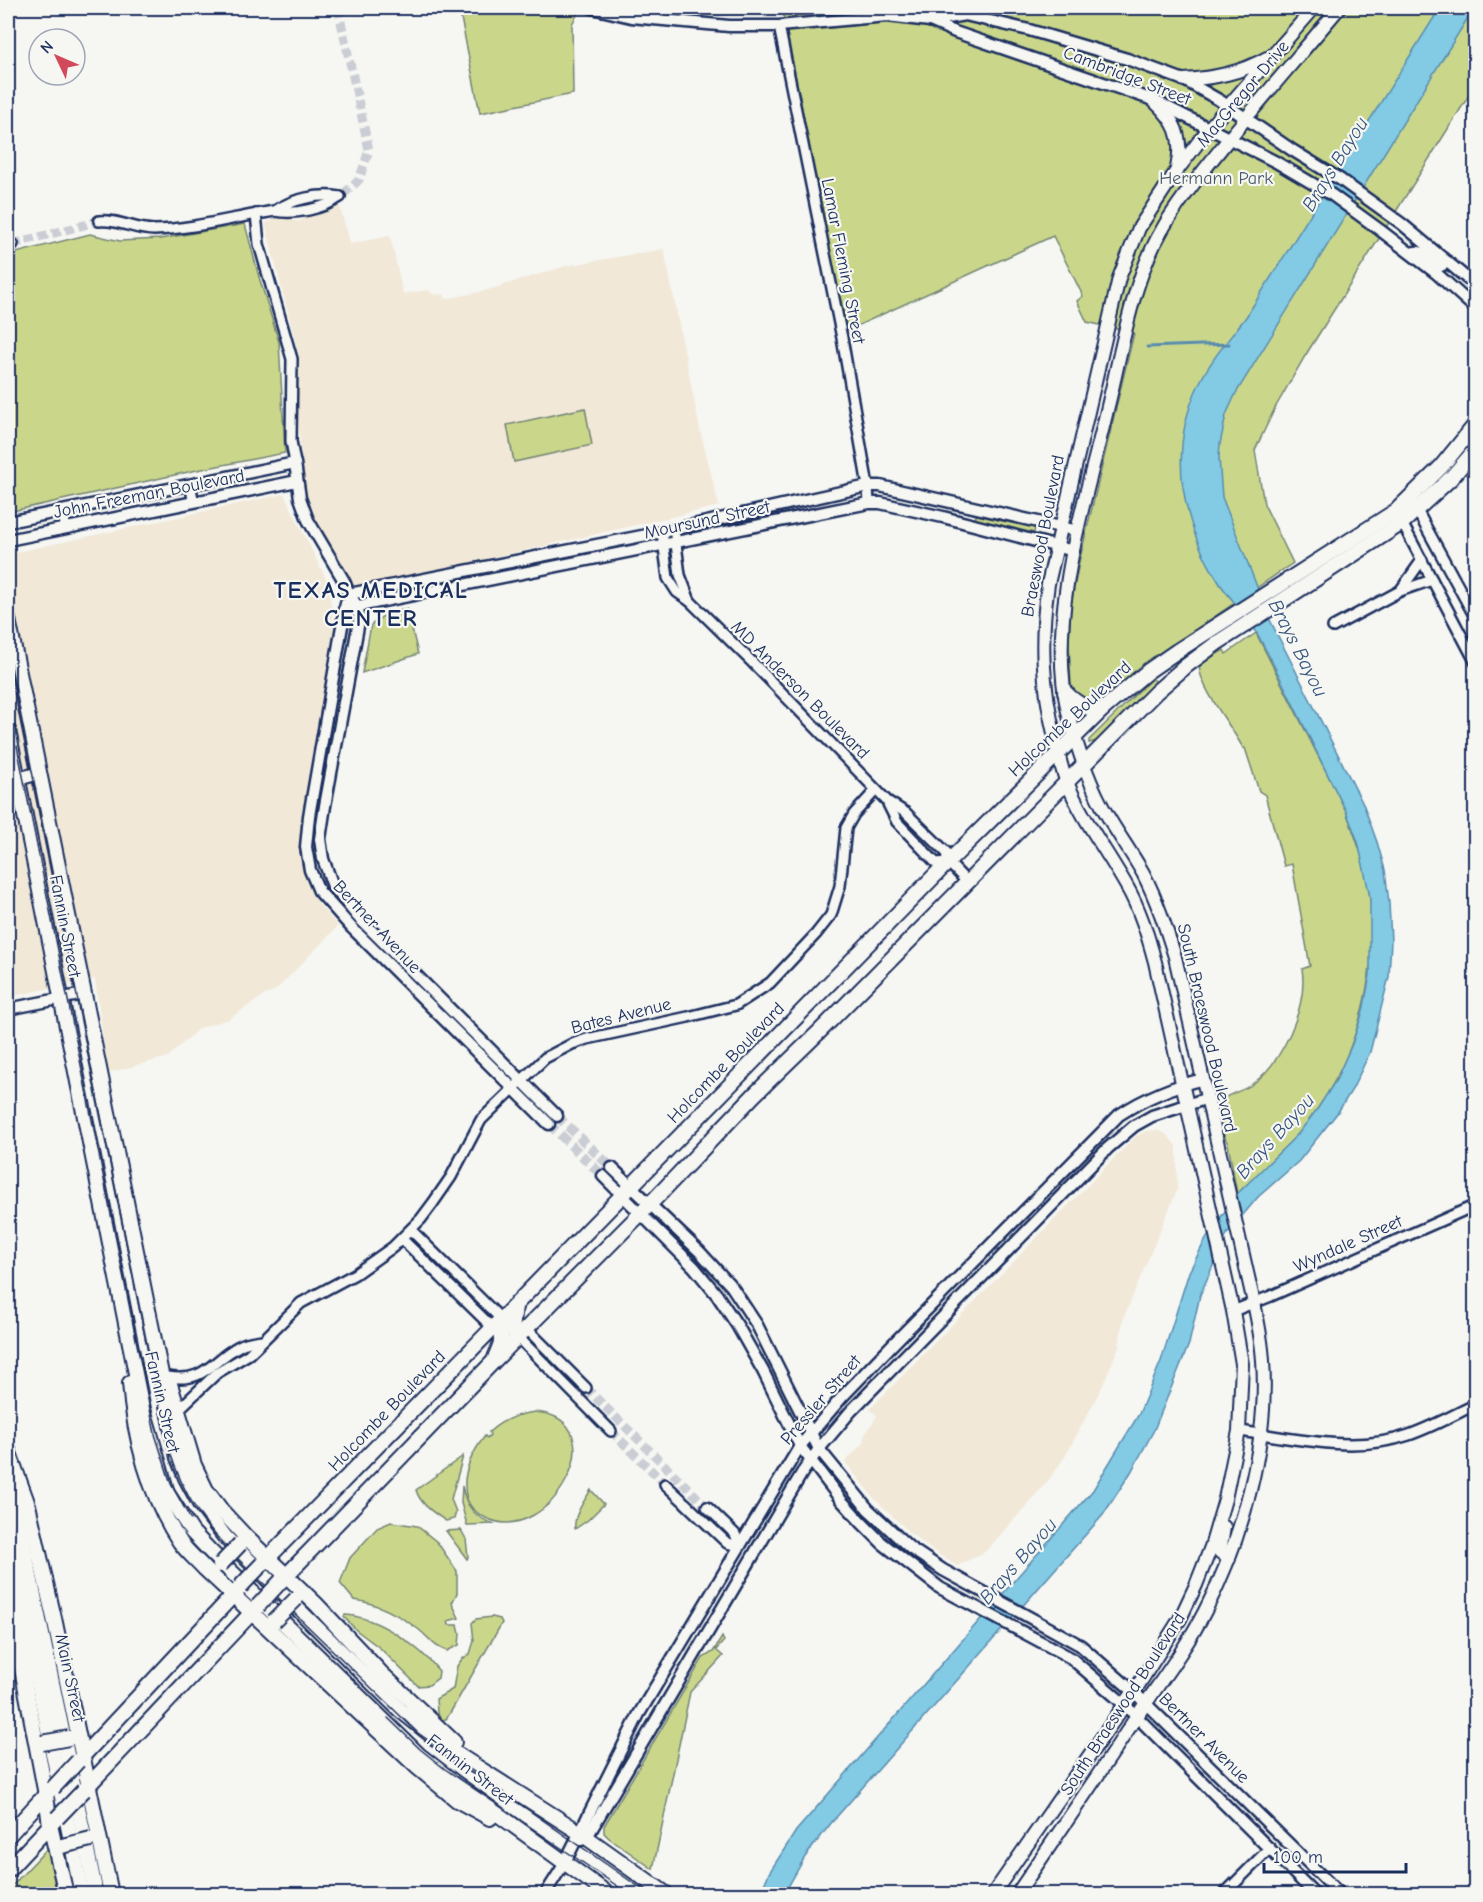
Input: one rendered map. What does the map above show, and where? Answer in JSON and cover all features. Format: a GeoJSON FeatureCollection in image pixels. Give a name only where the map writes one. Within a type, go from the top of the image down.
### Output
{"type":"FeatureCollection","features":[{"type":"Feature","properties":{"kind":"main road","name":"MacGregor Drive"},"geometry":{"type":"LineString","coordinates":[[1106,333],[1119,278],[1139,228],[1210,128],[1314,8]]}},
{"type":"Feature","properties":{"kind":"main road","name":"MacGregor Drive"},"geometry":{"type":"LineString","coordinates":[[1124,339],[1140,282],[1160,233],[1175,208],[1245,117],[1339,8]]}},
{"type":"Feature","properties":{"kind":"main road"},"geometry":{"type":"LineString","coordinates":[[1184,80],[1209,79],[1232,73],[1276,52]]}},
{"type":"Feature","properties":{"kind":"main road"},"geometry":{"type":"LineString","coordinates":[[1154,100],[1168,114],[1178,133],[1180,153],[1176,173]]}},
{"type":"Feature","properties":{"kind":"main road","name":"Braeswood Boulevard"},"geometry":{"type":"LineString","coordinates":[[1067,782],[1046,697],[1042,649],[1043,618],[1055,547],[1106,333]]}},
{"type":"Feature","properties":{"kind":"main road","name":"Braeswood Boulevard"},"geometry":{"type":"LineString","coordinates":[[1084,766],[1074,738],[1065,692],[1062,648],[1063,617],[1078,531],[1124,339]]}},
{"type":"Feature","properties":{"kind":"main road","name":"Holcombe Boulevard"},"geometry":{"type":"LineString","coordinates":[[8,1836],[265,1561],[948,862],[1102,710],[1148,671],[1209,629],[1396,511],[1442,467],[1476,424]]}},
{"type":"Feature","properties":{"kind":"main road"},"geometry":{"type":"LineString","coordinates":[[8,1870],[284,1578],[493,1362],[650,1204],[754,1095],[1156,692],[1217,643],[1377,542],[1418,511],[1452,478],[1476,449]]}},
{"type":"Feature","properties":{"kind":"main road","name":"Fannin Street"},"geometry":{"type":"LineString","coordinates":[[8,619],[135,1254],[178,1458],[186,1478],[213,1523],[400,1710],[580,1837],[666,1894]]}},
{"type":"Feature","properties":{"kind":"main road"},"geometry":{"type":"LineString","coordinates":[[1065,692],[1078,704],[1102,710]]}},
{"type":"Feature","properties":{"kind":"main road","name":"Fannin Street"},"geometry":{"type":"LineString","coordinates":[[8,730],[12,780],[61,998],[143,1409],[167,1494],[192,1532],[419,1755],[564,1864],[608,1894]]}},
{"type":"Feature","properties":{"kind":"main road","name":"South Braeswood Boulevard"},"geometry":{"type":"LineString","coordinates":[[1017,1894],[1179,1656],[1205,1612],[1229,1559],[1246,1506],[1263,1407],[1263,1362],[1254,1303],[1175,957],[1157,902],[1143,873],[1101,804],[1084,766]]}},
{"type":"Feature","properties":{"kind":"main road"},"geometry":{"type":"LineString","coordinates":[[12,780],[39,773]]}},
{"type":"Feature","properties":{"kind":"main road","name":"South Braeswood Boulevard"},"geometry":{"type":"LineString","coordinates":[[993,1894],[1134,1691],[1188,1603],[1204,1566],[1225,1499],[1239,1431],[1242,1364],[1232,1306],[1155,962],[1140,913],[1067,782]]}},
{"type":"Feature","properties":{"kind":"main road"},"geometry":{"type":"LineString","coordinates":[[61,998],[73,1004],[81,1014],[93,1072],[101,1079]]}},
{"type":"Feature","properties":{"kind":"main road"},"geometry":{"type":"LineString","coordinates":[[737,1078],[754,1095]]}},
{"type":"Feature","properties":{"kind":"main road"},"geometry":{"type":"LineString","coordinates":[[86,1121],[92,1128],[99,1159],[103,1166],[109,1170],[119,1170]]}},
{"type":"Feature","properties":{"kind":"main road"},"geometry":{"type":"LineString","coordinates":[[98,1186],[107,1184],[117,1192],[128,1245],[135,1254]]}},
{"type":"Feature","properties":{"kind":"main road"},"geometry":{"type":"LineString","coordinates":[[514,1306],[512,1330],[522,1333]]}},
{"type":"Feature","properties":{"kind":"main road"},"geometry":{"type":"LineString","coordinates":[[148,1316],[194,1465],[206,1490],[240,1538],[316,1604],[455,1748]]}},
{"type":"Feature","properties":{"kind":"main road"},"geometry":{"type":"LineString","coordinates":[[125,1322],[132,1407],[144,1456],[157,1499],[181,1544],[205,1569],[237,1591],[283,1640],[416,1766],[457,1800],[543,1848]]}},
{"type":"Feature","properties":{"kind":"main road"},"geometry":{"type":"LineString","coordinates":[[493,1362],[501,1343],[497,1323]]}},
{"type":"Feature","properties":{"kind":"main road"},"geometry":{"type":"LineString","coordinates":[[8,1450],[28,1505],[76,1722],[80,1759],[95,1841],[111,1894]]}},
{"type":"Feature","properties":{"kind":"main road","name":"Main Street"},"geometry":{"type":"LineString","coordinates":[[8,1468],[96,1894]]}},
{"type":"Feature","properties":{"kind":"main road"},"geometry":{"type":"LineString","coordinates":[[1225,1499],[1225,1524],[1220,1552],[1229,1559]]}},
{"type":"Feature","properties":{"kind":"main road","name":"Main Street"},"geometry":{"type":"LineString","coordinates":[[8,1535],[82,1894]]}},
{"type":"Feature","properties":{"kind":"main road"},"geometry":{"type":"LineString","coordinates":[[205,1569],[220,1565],[240,1538]]}},
{"type":"Feature","properties":{"kind":"main road"},"geometry":{"type":"LineString","coordinates":[[8,1595],[10,1624],[49,1792],[66,1894]]}},
{"type":"Feature","properties":{"kind":"main road"},"geometry":{"type":"LineString","coordinates":[[283,1640],[274,1621],[296,1599],[316,1604]]}},
{"type":"Feature","properties":{"kind":"main road"},"geometry":{"type":"LineString","coordinates":[[1188,1603],[1205,1612]]}},
{"type":"Feature","properties":{"kind":"main road"},"geometry":{"type":"LineString","coordinates":[[38,1739],[69,1738],[76,1722]]}},
{"type":"Feature","properties":{"kind":"main road"},"geometry":{"type":"LineString","coordinates":[[58,1848],[95,1841]]}},
{"type":"Feature","properties":{"kind":"street","name":"Cambridge Street"},"geometry":{"type":"LineString","coordinates":[[592,8],[631,17],[729,26],[779,26],[887,16],[930,21],[966,36],[1154,100],[1229,137],[1332,195],[1411,253],[1476,309]]}},
{"type":"Feature","properties":{"kind":"street"},"geometry":{"type":"LineString","coordinates":[[930,21],[934,8]]}},
{"type":"Feature","properties":{"kind":"street","name":"Cambridge Street"},"geometry":{"type":"LineString","coordinates":[[930,21],[965,15],[1029,30],[1127,59],[1184,80],[1229,106],[1292,150],[1341,180],[1476,286]]}},
{"type":"Feature","properties":{"kind":"street","name":"Lamar Fleming Street"},"geometry":{"type":"LineString","coordinates":[[779,26],[842,338],[869,503]]}},
{"type":"Feature","properties":{"kind":"street"},"geometry":{"type":"LineString","coordinates":[[99,221],[110,221],[134,228],[152,230],[274,211],[286,213],[331,204],[340,197],[328,195],[315,197],[284,204],[274,211]]}},
{"type":"Feature","properties":{"kind":"street"},"geometry":{"type":"LineString","coordinates":[[256,214],[258,244],[292,359],[291,441],[300,498],[308,520],[344,580],[357,607]]}},
{"type":"Feature","properties":{"kind":"street"},"geometry":{"type":"LineString","coordinates":[[1411,253],[1417,251],[1424,253],[1441,266],[1448,262]]}},
{"type":"Feature","properties":{"kind":"street","name":"John Freeman Boulevard"},"geometry":{"type":"LineString","coordinates":[[8,522],[295,463]]}},
{"type":"Feature","properties":{"kind":"street","name":"John Freeman Boulevard"},"geometry":{"type":"LineString","coordinates":[[8,540],[297,481]]}},
{"type":"Feature","properties":{"kind":"street"},"geometry":{"type":"LineString","coordinates":[[191,484],[193,502]]}},
{"type":"Feature","properties":{"kind":"street","name":"Moursund Street"},"geometry":{"type":"LineString","coordinates":[[349,594],[674,530],[868,486],[880,486],[1078,531]]}},
{"type":"Feature","properties":{"kind":"street"},"geometry":{"type":"LineString","coordinates":[[1410,498],[1476,620]]}},
{"type":"Feature","properties":{"kind":"street","name":"Moursund Street"},"geometry":{"type":"LineString","coordinates":[[344,609],[869,503],[880,503],[943,517],[1074,551]]}},
{"type":"Feature","properties":{"kind":"street"},"geometry":{"type":"LineString","coordinates":[[62,511],[66,528]]}},
{"type":"Feature","properties":{"kind":"street"},"geometry":{"type":"LineString","coordinates":[[1396,511],[1476,663]]}},
{"type":"Feature","properties":{"kind":"street","name":"MD Anderson Boulevard"},"geometry":{"type":"LineString","coordinates":[[674,530],[681,575],[690,601]]}},
{"type":"Feature","properties":{"kind":"street","name":"MD Anderson Boulevard"},"geometry":{"type":"LineString","coordinates":[[662,532],[668,578],[677,592],[690,601],[887,801],[906,813],[946,852],[948,862],[967,882]]}},
{"type":"Feature","properties":{"kind":"street"},"geometry":{"type":"LineString","coordinates":[[1400,591],[1422,560]]}},
{"type":"Feature","properties":{"kind":"street"},"geometry":{"type":"LineString","coordinates":[[1333,627],[1400,591],[1432,580]]}},
{"type":"Feature","properties":{"kind":"street","name":"Bertner Avenue"},"geometry":{"type":"LineString","coordinates":[[349,594],[344,609],[343,628],[309,816],[306,847],[310,870],[319,891],[351,927],[549,1124]]}},
{"type":"Feature","properties":{"kind":"street","name":"Bertner Avenue"},"geometry":{"type":"LineString","coordinates":[[357,607],[359,621],[320,838],[323,860],[333,886],[357,916],[557,1116]]}},
{"type":"Feature","properties":{"kind":"street","name":"Bates Avenue"},"geometry":{"type":"LineString","coordinates":[[178,1410],[217,1373],[249,1354],[301,1303],[355,1274],[402,1239],[433,1203],[451,1177],[481,1120],[544,1058],[572,1044],[736,1005],[770,983],[831,915],[840,886],[846,828],[854,814],[876,790]]}},
{"type":"Feature","properties":{"kind":"street","name":"MD Anderson Boulevard"},"geometry":{"type":"LineString","coordinates":[[887,801],[897,822],[936,862],[948,862]]}},
{"type":"Feature","properties":{"kind":"street"},"geometry":{"type":"LineString","coordinates":[[8,1009],[84,994]]}},
{"type":"Feature","properties":{"kind":"street","name":"Pressler Street"},"geometry":{"type":"LineString","coordinates":[[580,1837],[627,1738],[680,1643],[800,1446],[811,1432],[892,1345],[1119,1115],[1140,1101],[1183,1084],[1204,1079]]}},
{"type":"Feature","properties":{"kind":"street","name":"Pressler Street"},"geometry":{"type":"LineString","coordinates":[[545,1894],[640,1746],[819,1449],[851,1411],[1108,1148],[1134,1126],[1152,1116],[1208,1098]]}},
{"type":"Feature","properties":{"kind":"street"},"geometry":{"type":"LineString","coordinates":[[1096,1136],[1108,1148]]}},
{"type":"Feature","properties":{"kind":"street","name":"Bertner Avenue"},"geometry":{"type":"LineString","coordinates":[[612,1168],[639,1214],[694,1267],[717,1295],[751,1350],[800,1446],[841,1500],[882,1543],[940,1588],[1071,1658],[1138,1717],[1315,1894]]}},
{"type":"Feature","properties":{"kind":"street","name":"Bertner Avenue"},"geometry":{"type":"LineString","coordinates":[[603,1176],[650,1204],[700,1252],[732,1287],[757,1325],[819,1449],[856,1496],[892,1532],[910,1548],[955,1577],[1080,1645],[1134,1691],[1340,1894]]}},
{"type":"Feature","properties":{"kind":"street","name":"Wyndale Street"},"geometry":{"type":"LineString","coordinates":[[1232,1306],[1254,1303],[1476,1205]]}},
{"type":"Feature","properties":{"kind":"street"},"geometry":{"type":"LineString","coordinates":[[411,1230],[497,1323]]}},
{"type":"Feature","properties":{"kind":"street"},"geometry":{"type":"LineString","coordinates":[[1004,1232],[1016,1244]]}},
{"type":"Feature","properties":{"kind":"street"},"geometry":{"type":"LineString","coordinates":[[402,1239],[497,1323]]}},
{"type":"Feature","properties":{"kind":"street"},"geometry":{"type":"LineString","coordinates":[[988,1248],[1000,1260]]}},
{"type":"Feature","properties":{"kind":"street"},"geometry":{"type":"LineString","coordinates":[[522,1333],[558,1360],[586,1388]]}},
{"type":"Feature","properties":{"kind":"street"},"geometry":{"type":"LineString","coordinates":[[522,1333],[550,1368],[611,1431]]}},
{"type":"Feature","properties":{"kind":"street","name":"Bates Avenue"},"geometry":{"type":"LineString","coordinates":[[168,1377],[184,1380],[195,1377],[241,1344],[262,1340]]}},
{"type":"Feature","properties":{"kind":"street"},"geometry":{"type":"LineString","coordinates":[[751,1350],[766,1342]]}},
{"type":"Feature","properties":{"kind":"street"},"geometry":{"type":"LineString","coordinates":[[892,1345],[904,1357]]}},
{"type":"Feature","properties":{"kind":"street"},"geometry":{"type":"LineString","coordinates":[[550,1368],[558,1360]]}},
{"type":"Feature","properties":{"kind":"street"},"geometry":{"type":"LineString","coordinates":[[1239,1431],[1322,1442],[1373,1444],[1407,1436],[1476,1404]]}},
{"type":"Feature","properties":{"kind":"street"},"geometry":{"type":"LineString","coordinates":[[665,1484],[727,1543],[740,1546],[754,1555]]}},
{"type":"Feature","properties":{"kind":"street"},"geometry":{"type":"LineString","coordinates":[[707,1507],[735,1534],[740,1546]]}},
{"type":"Feature","properties":{"kind":"street"},"geometry":{"type":"LineString","coordinates":[[882,1543],[892,1532]]}},
{"type":"Feature","properties":{"kind":"street"},"geometry":{"type":"LineString","coordinates":[[680,1643],[695,1652]]}},
{"type":"Feature","properties":{"kind":"street"},"geometry":{"type":"LineString","coordinates":[[627,1738],[640,1746]]}},
{"type":"Feature","properties":{"kind":"street"},"geometry":{"type":"LineString","coordinates":[[1191,1770],[1212,1780],[1253,1821],[1265,1822]]}},
{"type":"Feature","properties":{"kind":"street"},"geometry":{"type":"LineString","coordinates":[[1224,1894],[1270,1848]]}},
{"type":"Feature","properties":{"kind":"shaded area"},"geometry":{"type":"Polygon","coordinates":[[[339,204],[350,244],[390,236],[403,294],[428,290],[434,295],[444,294],[446,299],[484,291],[566,266],[664,249],[700,430],[719,506],[355,589],[309,510],[302,469],[298,416],[299,356],[265,223],[283,216],[299,222],[307,215],[339,204]]]}},
{"type":"Feature","properties":{"kind":"shaded area"},"geometry":{"type":"Polygon","coordinates":[[[284,494],[328,583],[334,628],[302,812],[300,858],[306,881],[320,906],[338,926],[276,990],[229,1019],[199,1028],[168,1057],[108,1073],[95,979],[8,997],[8,554],[284,494]]]}},
{"type":"Feature","properties":{"kind":"shaded area"},"geometry":{"type":"Polygon","coordinates":[[[1157,1130],[1166,1134],[1177,1147],[1177,1190],[1123,1319],[1119,1346],[1102,1387],[1066,1455],[1048,1481],[986,1551],[957,1566],[909,1532],[873,1497],[845,1462],[865,1441],[863,1438],[877,1416],[870,1409],[1135,1137],[1146,1131],[1157,1130]]]}},
{"type":"Feature","properties":{"kind":"green space"},"geometry":{"type":"Polygon","coordinates":[[[459,8],[581,8],[572,24],[573,94],[480,113],[459,8]]]}},
{"type":"Feature","properties":{"kind":"green space","name":"Hermann Park"},"geometry":{"type":"Polygon","coordinates":[[[637,8],[1475,8],[1475,86],[1305,356],[1275,408],[1255,450],[1264,504],[1293,563],[1148,662],[1101,702],[1089,704],[1074,692],[1071,685],[1069,643],[1071,605],[1079,562],[1134,333],[1087,322],[1077,301],[1083,296],[1053,236],[846,331],[783,13],[696,15],[637,8]]]}},
{"type":"Feature","properties":{"kind":"green space"},"geometry":{"type":"Polygon","coordinates":[[[245,224],[279,342],[285,453],[8,512],[8,255],[90,234],[120,241],[160,239],[245,224]]]}},
{"type":"Feature","properties":{"kind":"green space"},"geometry":{"type":"Polygon","coordinates":[[[585,408],[592,445],[514,462],[507,425],[585,408]]]}},
{"type":"Feature","properties":{"kind":"green space"},"geometry":{"type":"Polygon","coordinates":[[[977,513],[1035,527],[1034,533],[975,519],[977,513]]]}},
{"type":"Feature","properties":{"kind":"green space"},"geometry":{"type":"Polygon","coordinates":[[[407,609],[418,654],[362,673],[371,625],[386,614],[407,609]]]}},
{"type":"Feature","properties":{"kind":"green space"},"geometry":{"type":"Polygon","coordinates":[[[1256,633],[1346,811],[1366,872],[1372,933],[1366,995],[1348,1054],[1334,1082],[1300,1132],[1237,1194],[1228,1144],[1221,1129],[1216,1106],[1227,1096],[1251,1085],[1273,1063],[1297,1016],[1303,984],[1302,969],[1310,966],[1292,864],[1284,866],[1265,795],[1259,791],[1245,748],[1205,685],[1199,665],[1224,650],[1226,654],[1256,633]]]}},
{"type":"Feature","properties":{"kind":"green space"},"geometry":{"type":"Polygon","coordinates":[[[1152,678],[1157,683],[1097,741],[1089,743],[1089,740],[1152,678]]]}},
{"type":"Feature","properties":{"kind":"green space"},"geometry":{"type":"Polygon","coordinates":[[[329,740],[332,741],[316,831],[312,831],[329,740]]]}},
{"type":"Feature","properties":{"kind":"green space"},"geometry":{"type":"Polygon","coordinates":[[[535,1412],[560,1420],[573,1436],[574,1457],[567,1479],[552,1500],[533,1516],[510,1523],[486,1518],[474,1510],[467,1499],[465,1482],[471,1458],[485,1436],[487,1438],[490,1435],[489,1432],[499,1424],[522,1414],[535,1412]]]}},
{"type":"Feature","properties":{"kind":"green space"},"geometry":{"type":"Polygon","coordinates":[[[463,1456],[451,1499],[456,1512],[454,1519],[446,1521],[424,1504],[416,1490],[463,1456]]]}},
{"type":"Feature","properties":{"kind":"green space"},"geometry":{"type":"Polygon","coordinates":[[[462,1486],[472,1511],[495,1524],[467,1525],[461,1503],[462,1486]]]}},
{"type":"Feature","properties":{"kind":"green space"},"geometry":{"type":"Polygon","coordinates":[[[591,1490],[604,1504],[575,1529],[577,1514],[591,1490]]]}},
{"type":"Feature","properties":{"kind":"green space"},"geometry":{"type":"Polygon","coordinates":[[[391,1522],[417,1526],[437,1542],[457,1571],[457,1593],[452,1603],[459,1618],[448,1621],[449,1625],[458,1625],[459,1645],[447,1651],[438,1647],[418,1629],[395,1614],[354,1600],[340,1583],[350,1558],[377,1528],[391,1522]]]}},
{"type":"Feature","properties":{"kind":"green space"},"geometry":{"type":"Polygon","coordinates":[[[461,1530],[466,1539],[467,1559],[446,1531],[461,1530]]]}},
{"type":"Feature","properties":{"kind":"green space"},"geometry":{"type":"Polygon","coordinates":[[[345,1615],[371,1621],[397,1634],[431,1661],[439,1671],[438,1678],[429,1685],[418,1686],[380,1648],[356,1630],[344,1617],[345,1615]]]}},
{"type":"Feature","properties":{"kind":"green space"},"geometry":{"type":"Polygon","coordinates":[[[492,1617],[500,1619],[502,1623],[450,1713],[446,1719],[442,1720],[437,1712],[436,1699],[453,1689],[457,1666],[470,1654],[474,1641],[472,1623],[476,1619],[492,1617]]]}},
{"type":"Feature","properties":{"kind":"green space"},"geometry":{"type":"Polygon","coordinates":[[[722,1637],[724,1641],[716,1650],[723,1656],[690,1692],[653,1869],[609,1838],[604,1833],[604,1826],[703,1658],[713,1652],[722,1637]]]}},
{"type":"Feature","properties":{"kind":"green space"},"geometry":{"type":"Polygon","coordinates":[[[48,1850],[57,1894],[8,1894],[8,1890],[48,1850]]]}},
{"type":"Feature","properties":{"kind":"water"},"geometry":{"type":"Polygon","coordinates":[[[1440,8],[1474,8],[1236,393],[1226,415],[1219,457],[1222,497],[1270,620],[1364,806],[1385,870],[1391,941],[1389,977],[1370,1052],[1353,1088],[1338,1112],[1299,1161],[1258,1197],[1227,1234],[1200,1295],[1189,1344],[1154,1430],[1131,1472],[1103,1515],[832,1822],[805,1857],[784,1894],[760,1894],[769,1873],[796,1831],[1093,1490],[1139,1414],[1161,1361],[1189,1272],[1207,1237],[1237,1194],[1298,1134],[1318,1108],[1336,1080],[1352,1044],[1363,1011],[1370,975],[1370,897],[1358,842],[1346,811],[1258,635],[1220,584],[1196,536],[1183,486],[1181,461],[1183,435],[1189,409],[1209,366],[1246,317],[1440,8]]]}},
{"type":"Feature","properties":{"kind":"waterway"},"geometry":{"type":"LineString","coordinates":[[1147,347],[1229,344]]}},
{"type":"Feature","properties":{"kind":"tunnel"},"geometry":{"type":"LineString","coordinates":[[338,8],[369,150],[359,180],[340,197]]}},
{"type":"Feature","properties":{"kind":"tunnel"},"geometry":{"type":"LineString","coordinates":[[13,244],[99,221]]}},
{"type":"Feature","properties":{"kind":"tunnel"},"geometry":{"type":"LineString","coordinates":[[557,1116],[612,1168]]}},
{"type":"Feature","properties":{"kind":"tunnel"},"geometry":{"type":"LineString","coordinates":[[549,1124],[603,1176]]}},
{"type":"Feature","properties":{"kind":"tunnel"},"geometry":{"type":"LineString","coordinates":[[586,1388],[707,1507]]}},
{"type":"Feature","properties":{"kind":"tunnel"},"geometry":{"type":"LineString","coordinates":[[611,1431],[665,1484]]}},
{"type":"Feature","properties":{"kind":"tram line"},"geometry":{"type":"LineString","coordinates":[[8,651],[164,1432],[188,1496],[206,1524],[230,1551],[418,1733],[649,1894]]}},
{"type":"Feature","properties":{"kind":"tram line"},"geometry":{"type":"LineString","coordinates":[[17,746],[155,1434],[171,1484],[191,1520]]}},
{"type":"Feature","properties":{"kind":"tram line"},"geometry":{"type":"LineString","coordinates":[[388,1718],[445,1769],[629,1894]]}},
{"type":"Feature","properties":{"kind":"district","name":"TEXAS MEDICAL CENTER"},"geometry":{"type":"Point","coordinates":[371,604]}},
{"type":"Feature","properties":{"kind":"water label","name":"Brays Bayou"},"geometry":{"type":"Point","coordinates":[1335,164]}},
{"type":"Feature","properties":{"kind":"water label","name":"Brays Bayou"},"geometry":{"type":"Point","coordinates":[1298,648]}},
{"type":"Feature","properties":{"kind":"water label","name":"Brays Bayou"},"geometry":{"type":"Point","coordinates":[1275,1136]}},
{"type":"Feature","properties":{"kind":"water label","name":"Brays Bayou"},"geometry":{"type":"Point","coordinates":[1018,1561]}}]}
